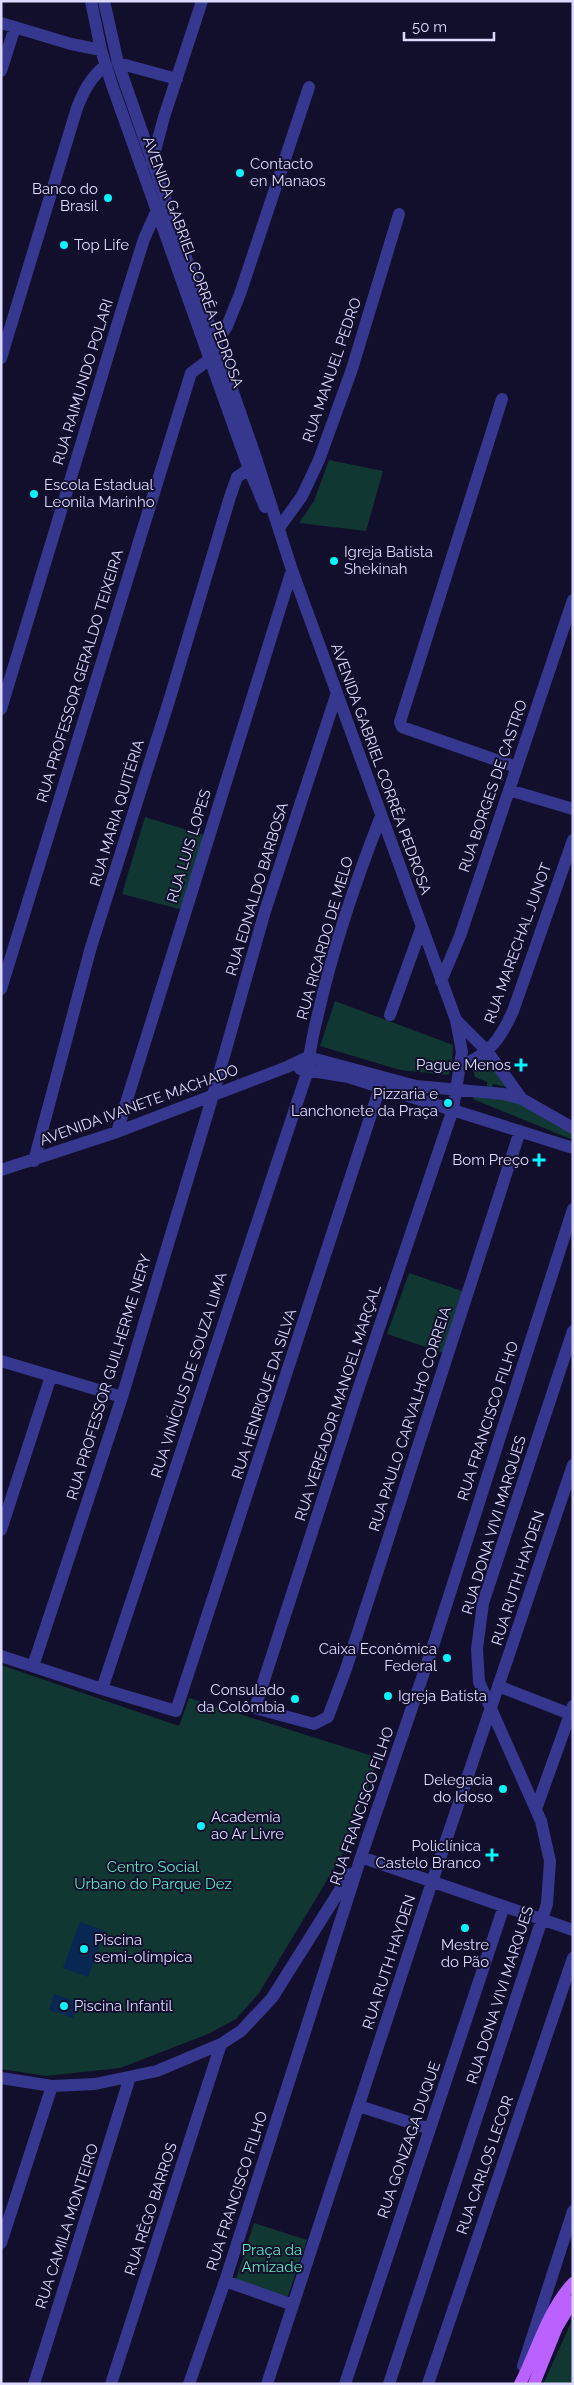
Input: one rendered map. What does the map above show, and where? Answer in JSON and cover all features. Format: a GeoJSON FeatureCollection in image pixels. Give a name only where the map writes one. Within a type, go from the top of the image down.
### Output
{"type":"FeatureCollection","features":[{"type":"Feature","properties":{"kind":"main road"},"geometry":{"type":"LineString","coordinates":[[519,2384],[549,2320],[565,2292],[573,2283]]}},
{"type":"Feature","properties":{"kind":"main road"},"geometry":{"type":"LineString","coordinates":[[534,2384],[557,2327],[573,2302]]}},
{"type":"Feature","properties":{"kind":"street","name":"AVENIDA GABRIEL CORRÊA PEDROSA"},"geometry":{"type":"LineString","coordinates":[[91,1],[101,50],[112,64],[152,162],[292,570],[380,816],[456,1020],[462,1052],[457,1089]]}},
{"type":"Feature","properties":{"kind":"street","name":"AVENIDA GABRIEL CORRÊA PEDROSA"},"geometry":{"type":"LineString","coordinates":[[104,1],[112,64],[157,210],[249,469],[262,502],[279,528]]}},
{"type":"Feature","properties":{"kind":"street"},"geometry":{"type":"LineString","coordinates":[[152,162],[176,79],[202,1]]}},
{"type":"Feature","properties":{"kind":"street"},"geometry":{"type":"LineString","coordinates":[[1,23],[71,44],[101,50]]}},
{"type":"Feature","properties":{"kind":"street"},"geometry":{"type":"LineString","coordinates":[[1,71],[15,27]]}},
{"type":"Feature","properties":{"kind":"street"},"geometry":{"type":"LineString","coordinates":[[1,358],[77,108],[87,84],[94,74],[112,64],[176,79]]}},
{"type":"Feature","properties":{"kind":"street"},"geometry":{"type":"LineString","coordinates":[[214,345],[227,326],[240,294],[309,87]]}},
{"type":"Feature","properties":{"kind":"street","name":"RUA RAIMUNDO POLARI"},"geometry":{"type":"LineString","coordinates":[[1,709],[123,304],[144,240],[157,210]]}},
{"type":"Feature","properties":{"kind":"street","name":"RUA MANUEL PEDRO"},"geometry":{"type":"LineString","coordinates":[[279,528],[302,496],[319,460],[352,369],[399,214]]}},
{"type":"Feature","properties":{"kind":"street","name":"RUA PROFESSOR GERALDO TEIXEIRA"},"geometry":{"type":"LineString","coordinates":[[1,989],[191,374],[210,358]]}},
{"type":"Feature","properties":{"kind":"street"},"geometry":{"type":"LineString","coordinates":[[502,399],[400,717],[402,727],[516,767]]}},
{"type":"Feature","properties":{"kind":"street","name":"RUA MARIA QUITÉRIA"},"geometry":{"type":"LineString","coordinates":[[34,1161],[91,947],[237,477],[249,469]]}},
{"type":"Feature","properties":{"kind":"street","name":"RUA LUIS LOPES"},"geometry":{"type":"LineString","coordinates":[[117,1132],[292,570]]}},
{"type":"Feature","properties":{"kind":"street","name":"RUA BORGES DE CASTRO"},"geometry":{"type":"LineString","coordinates":[[441,982],[460,936],[573,600]]}},
{"type":"Feature","properties":{"kind":"street","name":"RUA EDNALDO BARBOSA"},"geometry":{"type":"LineString","coordinates":[[212,1095],[264,912],[337,693]]}},
{"type":"Feature","properties":{"kind":"street"},"geometry":{"type":"LineString","coordinates":[[509,790],[573,809]]}},
{"type":"Feature","properties":{"kind":"street","name":"RUA RICARDO DE MELO"},"geometry":{"type":"LineString","coordinates":[[308,1064],[324,986],[353,888],[380,816]]}},
{"type":"Feature","properties":{"kind":"street","name":"RUA MARECHAL JUNOT"},"geometry":{"type":"LineString","coordinates":[[461,1066],[495,1045],[504,1033],[573,840]]}},
{"type":"Feature","properties":{"kind":"street"},"geometry":{"type":"LineString","coordinates":[[390,1015],[422,929]]}},
{"type":"Feature","properties":{"kind":"street","name":"AVENIDA GABRIEL CORRÊA PEDROSA"},"geometry":{"type":"LineString","coordinates":[[456,1020],[487,1051],[522,1099]]}},
{"type":"Feature","properties":{"kind":"street","name":"AVENIDA IVANETE MACHADO"},"geometry":{"type":"LineString","coordinates":[[1,1170],[34,1161],[117,1132],[287,1067],[328,1061],[399,1083],[486,1091],[522,1099],[573,1128]]}},
{"type":"Feature","properties":{"kind":"street","name":"AVENIDA IVANETE MACHADO"},"geometry":{"type":"LineString","coordinates":[[308,1064],[573,1148]]}},
{"type":"Feature","properties":{"kind":"street","name":"RUA VINÍCIUS DE SOUZA LIMA"},"geometry":{"type":"LineString","coordinates":[[102,1689],[308,1064]]}},
{"type":"Feature","properties":{"kind":"street","name":"RUA HENRIQUE DA SILVA"},"geometry":{"type":"LineString","coordinates":[[102,1689],[176,1710],[380,1087]]}},
{"type":"Feature","properties":{"kind":"street","name":"RUA VEREADOR MANOEL MARÇAL"},"geometry":{"type":"LineString","coordinates":[[328,1717],[314,1724],[256,1708],[453,1109],[457,1089]]}},
{"type":"Feature","properties":{"kind":"street","name":"RUA PROFESSOR GUILHERME NERY"},"geometry":{"type":"LineString","coordinates":[[33,1666],[122,1397],[212,1095]]}},
{"type":"Feature","properties":{"kind":"street"},"geometry":{"type":"LineString","coordinates":[[547,1140],[558,1129],[561,1122]]}},
{"type":"Feature","properties":{"kind":"street","name":"RUA PAULO CARVALHO CORREIA"},"geometry":{"type":"LineString","coordinates":[[328,1717],[349,1659],[520,1131]]}},
{"type":"Feature","properties":{"kind":"street","name":"RUA FRANCISCO FILHO"},"geometry":{"type":"LineString","coordinates":[[189,2384],[225,2281],[361,1857],[419,1688],[573,1209]]}},
{"type":"Feature","properties":{"kind":"street","name":"RUA DONA VIVI MARQUES"},"geometry":{"type":"LineString","coordinates":[[389,2384],[544,1920],[550,1884],[550,1861],[547,1841],[536,1809],[479,1682],[477,1649],[484,1603],[573,1331]]}},
{"type":"Feature","properties":{"kind":"street"},"geometry":{"type":"LineString","coordinates":[[1,1361],[122,1397]]}},
{"type":"Feature","properties":{"kind":"street"},"geometry":{"type":"LineString","coordinates":[[1,1530],[51,1376]]}},
{"type":"Feature","properties":{"kind":"street","name":"RUA RUTH HAYDEN"},"geometry":{"type":"LineString","coordinates":[[267,2384],[432,1882],[573,1465]]}},
{"type":"Feature","properties":{"kind":"street"},"geometry":{"type":"LineString","coordinates":[[1,1656],[102,1689]]}},
{"type":"Feature","properties":{"kind":"street"},"geometry":{"type":"LineString","coordinates":[[498,1686],[572,1710],[536,1809]]}},
{"type":"Feature","properties":{"kind":"street"},"geometry":{"type":"LineString","coordinates":[[1,2078],[52,2086],[95,2084],[157,2071],[221,2044],[241,2032],[272,1998],[361,1857],[573,1930]]}},
{"type":"Feature","properties":{"kind":"street","name":"RUA GONZAGA DUQUE"},"geometry":{"type":"LineString","coordinates":[[345,2384],[504,1906]]}},
{"type":"Feature","properties":{"kind":"street","name":"RUA CARLOS LECOR"},"geometry":{"type":"LineString","coordinates":[[428,2384],[573,1958]]}},
{"type":"Feature","properties":{"kind":"street","name":"RUA RÊGO BARROS"},"geometry":{"type":"LineString","coordinates":[[111,2384],[221,2044]]}},
{"type":"Feature","properties":{"kind":"street","name":"RUA CAMILA MONTEIRO"},"geometry":{"type":"LineString","coordinates":[[34,2384],[130,2077]]}},
{"type":"Feature","properties":{"kind":"street"},"geometry":{"type":"LineString","coordinates":[[1,2243],[52,2086]]}},
{"type":"Feature","properties":{"kind":"street"},"geometry":{"type":"LineString","coordinates":[[359,2106],[430,2129]]}},
{"type":"Feature","properties":{"kind":"street"},"geometry":{"type":"LineString","coordinates":[[519,2384],[573,2211]]}},
{"type":"Feature","properties":{"kind":"street"},"geometry":{"type":"LineString","coordinates":[[225,2281],[293,2305]]}},
{"type":"Feature","properties":{"kind":"green space"},"geometry":{"type":"Polygon","coordinates":[[[329,460],[383,471],[366,531],[299,523],[314,501],[329,460]]]}},
{"type":"Feature","properties":{"kind":"green space"},"geometry":{"type":"Polygon","coordinates":[[[145,817],[207,836],[183,910],[122,894],[145,817]]]}},
{"type":"Feature","properties":{"kind":"green space"},"geometry":{"type":"Polygon","coordinates":[[[335,1001],[453,1045],[452,1062],[474,1066],[485,1058],[516,1089],[493,1084],[490,1093],[553,1116],[573,1128],[573,1140],[473,1099],[476,1092],[487,1092],[487,1082],[475,1077],[473,1069],[450,1066],[449,1075],[400,1070],[320,1046],[335,1001]]]}},
{"type":"Feature","properties":{"kind":"green space"},"geometry":{"type":"Polygon","coordinates":[[[409,1273],[465,1292],[444,1353],[387,1334],[409,1273]]]}},
{"type":"Feature","properties":{"kind":"green space","name":"Centro Social Urbano do Parque Dez"},"geometry":{"type":"Polygon","coordinates":[[[1,1665],[179,1726],[189,1698],[379,1758],[344,1852],[259,1993],[236,2019],[208,2034],[120,2068],[46,2076],[1,2069],[1,1665]]]}},
{"type":"Feature","properties":{"kind":"green space","name":"Praça da Amizade"},"geometry":{"type":"Polygon","coordinates":[[[254,2223],[307,2240],[287,2299],[235,2282],[254,2223]]]}},
{"type":"Feature","properties":{"kind":"green space"},"geometry":{"type":"Polygon","coordinates":[[[573,2318],[573,2384],[543,2384],[546,2378],[573,2318]]]}},
{"type":"Feature","properties":{"kind":"water","name":"Piscina semi-olímpica"},"geometry":{"type":"Polygon","coordinates":[[[80,1922],[105,1931],[88,1977],[63,1968],[80,1922]]]}},
{"type":"Feature","properties":{"kind":"water","name":"Piscina Infantil"},"geometry":{"type":"Polygon","coordinates":[[[54,1994],[78,2002],[73,2018],[49,2010],[54,1994]]]}},
{"type":"Feature","properties":{"kind":"place","name":"Contacto en Manaos"},"geometry":{"type":"Point","coordinates":[240,173]}},
{"type":"Feature","properties":{"kind":"place","name":"Banco do Brasil"},"geometry":{"type":"Point","coordinates":[108,198]}},
{"type":"Feature","properties":{"kind":"place","name":"Top Life"},"geometry":{"type":"Point","coordinates":[64,245]}},
{"type":"Feature","properties":{"kind":"place","name":"Escola Estadual Leonila Marinho"},"geometry":{"type":"Point","coordinates":[34,494]}},
{"type":"Feature","properties":{"kind":"place","name":"Igreja Batista Shekinah"},"geometry":{"type":"Point","coordinates":[334,561]}},
{"type":"Feature","properties":{"kind":"place","name":"Pague Menos"},"geometry":{"type":"Point","coordinates":[521,1065]}},
{"type":"Feature","properties":{"kind":"place","name":"Pizzaria e Lanchonete da Praça"},"geometry":{"type":"Point","coordinates":[448,1103]}},
{"type":"Feature","properties":{"kind":"place","name":"Bom Preço"},"geometry":{"type":"Point","coordinates":[539,1160]}},
{"type":"Feature","properties":{"kind":"place","name":"Caixa Econômica Federal"},"geometry":{"type":"Point","coordinates":[447,1658]}},
{"type":"Feature","properties":{"kind":"place","name":"Igreja Batista"},"geometry":{"type":"Point","coordinates":[388,1696]}},
{"type":"Feature","properties":{"kind":"place","name":"Consulado da Colômbia"},"geometry":{"type":"Point","coordinates":[295,1699]}},
{"type":"Feature","properties":{"kind":"place","name":"Delegacia do Idoso"},"geometry":{"type":"Point","coordinates":[503,1789]}},
{"type":"Feature","properties":{"kind":"place","name":"Academia ao Ar Livre"},"geometry":{"type":"Point","coordinates":[201,1826]}},
{"type":"Feature","properties":{"kind":"place","name":"Policlínica Castelo Branco"},"geometry":{"type":"Point","coordinates":[492,1855]}},
{"type":"Feature","properties":{"kind":"place","name":"Mestre do Pão"},"geometry":{"type":"Point","coordinates":[465,1928]}},
{"type":"Feature","properties":{"kind":"place","name":"Piscina semi-olímpica"},"geometry":{"type":"Point","coordinates":[84,1949]}},
{"type":"Feature","properties":{"kind":"place","name":"Piscina Infantil"},"geometry":{"type":"Point","coordinates":[64,2006]}}]}
